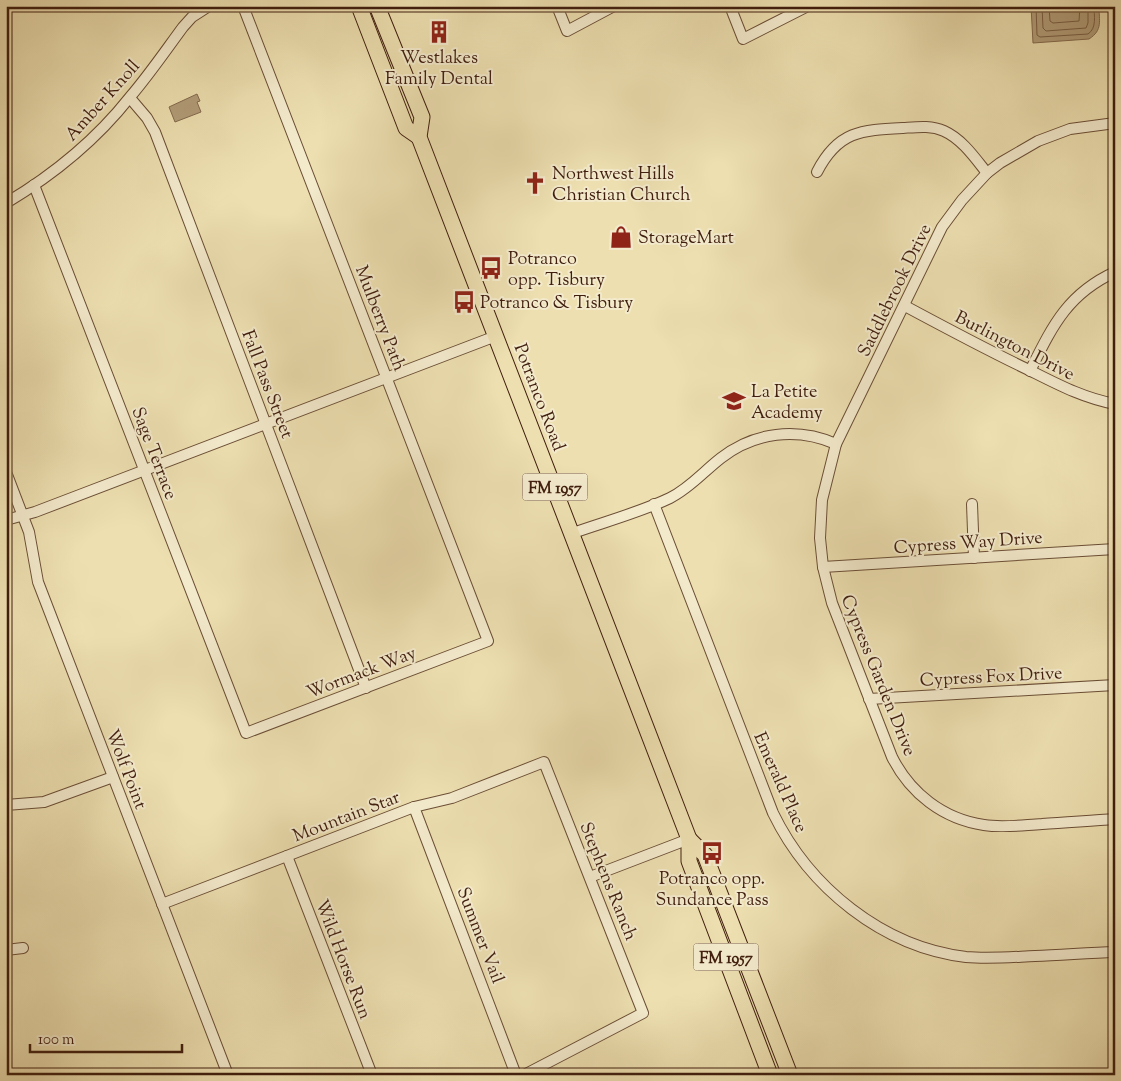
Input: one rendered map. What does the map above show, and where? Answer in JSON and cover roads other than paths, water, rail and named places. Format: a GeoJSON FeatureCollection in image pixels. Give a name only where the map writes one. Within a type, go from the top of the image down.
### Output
{"type":"FeatureCollection","features":[{"type":"Feature","properties":{"kind":"main road","name":"Potranco Road"},"geometry":{"type":"LineString","coordinates":[[359,6],[406,128],[419,137]]}},
{"type":"Feature","properties":{"kind":"main road"},"geometry":{"type":"LineString","coordinates":[[364,6],[373,20],[400,88],[405,92],[411,90]]}},
{"type":"Feature","properties":{"kind":"main road","name":"Potranco Road"},"geometry":{"type":"LineString","coordinates":[[377,6],[422,117],[419,137],[690,838],[705,855],[790,1075]]}},
{"type":"Feature","properties":{"kind":"main road","name":"Potranco Road"},"geometry":{"type":"LineString","coordinates":[[690,838],[689,861],[770,1075]]}},
{"type":"Feature","properties":{"kind":"street","name":"Amber Knoll"},"geometry":{"type":"LineString","coordinates":[[6,203],[34,185],[84,146],[130,98],[183,27],[192,17],[209,6]]}},
{"type":"Feature","properties":{"kind":"street","name":"Mulberry Path"},"geometry":{"type":"LineString","coordinates":[[243,6],[488,641]]}},
{"type":"Feature","properties":{"kind":"street"},"geometry":{"type":"LineString","coordinates":[[557,6],[567,31],[614,6]]}},
{"type":"Feature","properties":{"kind":"street"},"geometry":{"type":"LineString","coordinates":[[730,6],[743,39],[808,6]]}},
{"type":"Feature","properties":{"kind":"street","name":"Fall Pass Street"},"geometry":{"type":"LineString","coordinates":[[130,98],[148,118],[155,132],[366,688]]}},
{"type":"Feature","properties":{"kind":"street","name":"Saddlebrook Drive"},"geometry":{"type":"LineString","coordinates":[[823,567],[820,538],[822,500],[836,444],[942,227],[954,209],[987,173],[1019,151],[1050,136],[1084,127],[1115,123]]}},
{"type":"Feature","properties":{"kind":"street"},"geometry":{"type":"LineString","coordinates":[[817,172],[823,160],[832,149],[855,133],[869,130],[923,126],[945,131],[957,139],[987,173]]}},
{"type":"Feature","properties":{"kind":"street","name":"Sage Terrace"},"geometry":{"type":"LineString","coordinates":[[34,185],[246,733]]}},
{"type":"Feature","properties":{"kind":"street"},"geometry":{"type":"LineString","coordinates":[[1030,371],[1045,340],[1061,314],[1082,292],[1115,272]]}},
{"type":"Feature","properties":{"kind":"street","name":"Burlington Drive"},"geometry":{"type":"LineString","coordinates":[[905,306],[1030,371],[1084,396],[1115,404]]}},
{"type":"Feature","properties":{"kind":"street"},"geometry":{"type":"LineString","coordinates":[[6,520],[24,516],[144,471],[496,336]]}},
{"type":"Feature","properties":{"kind":"street"},"geometry":{"type":"LineString","coordinates":[[573,533],[654,504],[685,489],[733,450],[756,440],[780,434],[800,434],[815,436],[836,444]]}},
{"type":"Feature","properties":{"kind":"street","name":"Wolf Point"},"geometry":{"type":"LineString","coordinates":[[6,472],[24,516],[32,545],[38,582],[228,1075]]}},
{"type":"Feature","properties":{"kind":"street","name":"Emerald Place"},"geometry":{"type":"LineString","coordinates":[[654,504],[773,813],[796,852],[827,889],[856,913],[892,934],[928,948],[953,954],[994,958],[1115,952]]}},
{"type":"Feature","properties":{"kind":"street"},"geometry":{"type":"LineString","coordinates":[[972,504],[974,558]]}},
{"type":"Feature","properties":{"kind":"street","name":"Cypress Way Drive"},"geometry":{"type":"LineString","coordinates":[[823,567],[1115,549]]}},
{"type":"Feature","properties":{"kind":"street","name":"Cypress Garden Drive"},"geometry":{"type":"LineString","coordinates":[[823,567],[832,603],[889,750],[899,770],[923,798],[950,815],[972,823],[996,826],[1115,819]]}},
{"type":"Feature","properties":{"kind":"street","name":"Wormack Way"},"geometry":{"type":"LineString","coordinates":[[246,733],[488,641]]}},
{"type":"Feature","properties":{"kind":"street","name":"Cypress Fox Drive"},"geometry":{"type":"LineString","coordinates":[[869,699],[1115,685]]}},
{"type":"Feature","properties":{"kind":"street","name":"Mountain Star"},"geometry":{"type":"LineString","coordinates":[[162,904],[414,807],[452,798],[544,762]]}},
{"type":"Feature","properties":{"kind":"street","name":"Stephens Ranch"},"geometry":{"type":"LineString","coordinates":[[524,1075],[643,1012],[544,762]]}},
{"type":"Feature","properties":{"kind":"street"},"geometry":{"type":"LineString","coordinates":[[6,805],[44,802],[113,777]]}},
{"type":"Feature","properties":{"kind":"street","name":"Summer Vail"},"geometry":{"type":"LineString","coordinates":[[414,807],[516,1075]]}},
{"type":"Feature","properties":{"kind":"street"},"geometry":{"type":"LineString","coordinates":[[590,877],[690,838]]}},
{"type":"Feature","properties":{"kind":"street","name":"Wild Horse Run"},"geometry":{"type":"LineString","coordinates":[[287,856],[372,1075]]}},
{"type":"Feature","properties":{"kind":"street"},"geometry":{"type":"LineString","coordinates":[[6,950],[23,948]]}},
{"type":"Feature","properties":{"kind":"water"},"geometry":{"type":"Polygon","coordinates":[[[1031,6],[1099,6],[1100,21],[1098,29],[1089,39],[1033,43],[1031,6]]]}},
{"type":"Feature","properties":{"kind":"water"},"geometry":{"type":"Polygon","coordinates":[[[197,94],[200,101],[197,102],[201,112],[175,122],[169,107],[197,94]]]}},
{"type":"Feature","properties":{"kind":"place","name":"Westlakes Family Dental"},"geometry":{"type":"Point","coordinates":[439,32]}},
{"type":"Feature","properties":{"kind":"place","name":"Northwest Hills Christian Church"},"geometry":{"type":"Point","coordinates":[535,183]}},
{"type":"Feature","properties":{"kind":"place","name":"StorageMart"},"geometry":{"type":"Point","coordinates":[621,237]}},
{"type":"Feature","properties":{"kind":"place","name":"Potranco opp. Tisbury"},"geometry":{"type":"Point","coordinates":[491,268]}},
{"type":"Feature","properties":{"kind":"place","name":"Potranco & Tisbury"},"geometry":{"type":"Point","coordinates":[464,302]}},
{"type":"Feature","properties":{"kind":"place","name":"La Petite Academy"},"geometry":{"type":"Point","coordinates":[734,401]}},
{"type":"Feature","properties":{"kind":"place","name":"Potranco opp. Sundance Pass"},"geometry":{"type":"Point","coordinates":[712,853]}}]}
